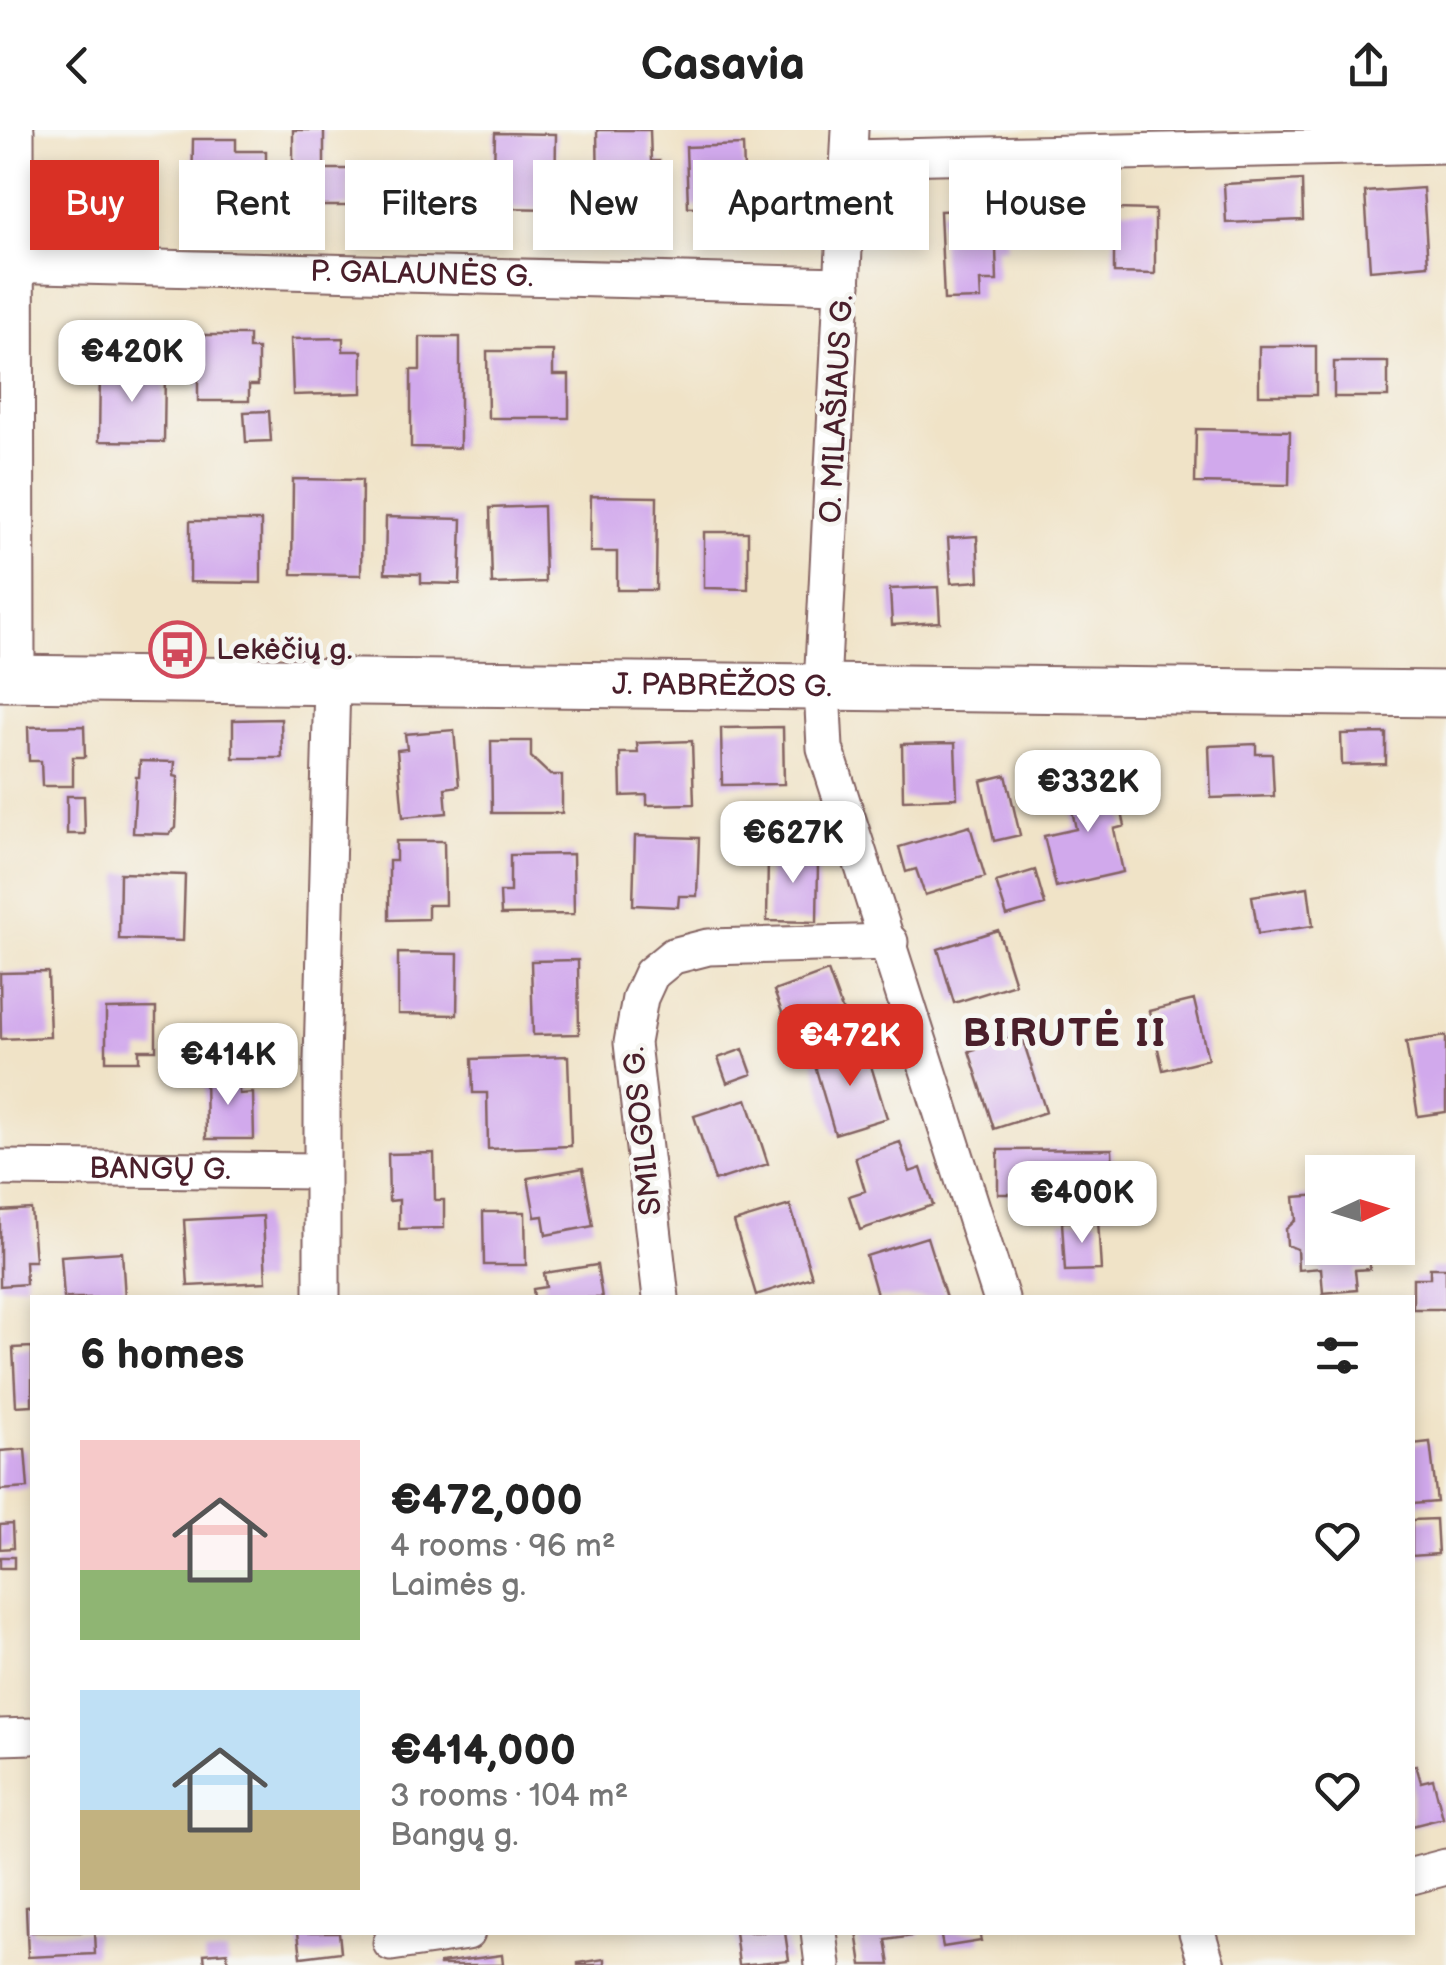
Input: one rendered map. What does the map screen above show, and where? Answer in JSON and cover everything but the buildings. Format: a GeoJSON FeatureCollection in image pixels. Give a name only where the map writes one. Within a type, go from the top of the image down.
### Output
{"type":"FeatureCollection","features":[{"type":"Feature","properties":{"kind":"street"},"geometry":{"type":"LineString","coordinates":[[8,678],[7,264],[16,130]]}},
{"type":"Feature","properties":{"kind":"street"},"geometry":{"type":"LineString","coordinates":[[849,144],[1446,145]]}},
{"type":"Feature","properties":{"kind":"street","name":"O. MILAŠIAUS G."},"geometry":{"type":"LineString","coordinates":[[849,144],[822,687],[825,748],[1000,1295]]}},
{"type":"Feature","properties":{"kind":"street","name":"P. GALAUNĖS G."},"geometry":{"type":"LineString","coordinates":[[7,264],[843,285]]}},
{"type":"Feature","properties":{"kind":"street","name":"J. PABRĖŽOS G."},"geometry":{"type":"LineString","coordinates":[[8,678],[1446,694]]}},
{"type":"Feature","properties":{"kind":"street"},"geometry":{"type":"LineString","coordinates":[[322,1295],[320,1171],[332,683]]}},
{"type":"Feature","properties":{"kind":"street","name":"SMILGOS G."},"geometry":{"type":"LineString","coordinates":[[661,1295],[632,1043],[640,998],[651,974],[673,956],[708,948],[890,942]]}},
{"type":"Feature","properties":{"kind":"street","name":"BANGŲ G."},"geometry":{"type":"LineString","coordinates":[[0,1168],[320,1171]]}},
{"type":"Feature","properties":{"kind":"street"},"geometry":{"type":"LineString","coordinates":[[0,1737],[30,1736]]}},
{"type":"Feature","properties":{"kind":"street"},"geometry":{"type":"LineString","coordinates":[[1415,1875],[1446,1866]]}},
{"type":"Feature","properties":{"kind":"street"},"geometry":{"type":"LineString","coordinates":[[392,1947],[452,1935]]}},
{"type":"Feature","properties":{"kind":"street"},"geometry":{"type":"LineString","coordinates":[[818,1935],[823,1965]]}},
{"type":"Feature","properties":{"kind":"street"},"geometry":{"type":"LineString","coordinates":[[1198,1935],[1207,1965]]}},
{"type":"Feature","properties":{"kind":"place","name":"Lekėčių g."},"geometry":{"type":"Point","coordinates":[177,650]}},
{"type":"Feature","properties":{"kind":"district","name":"BIRUTĖ II"},"geometry":{"type":"Point","coordinates":[1065,1034]}}]}
